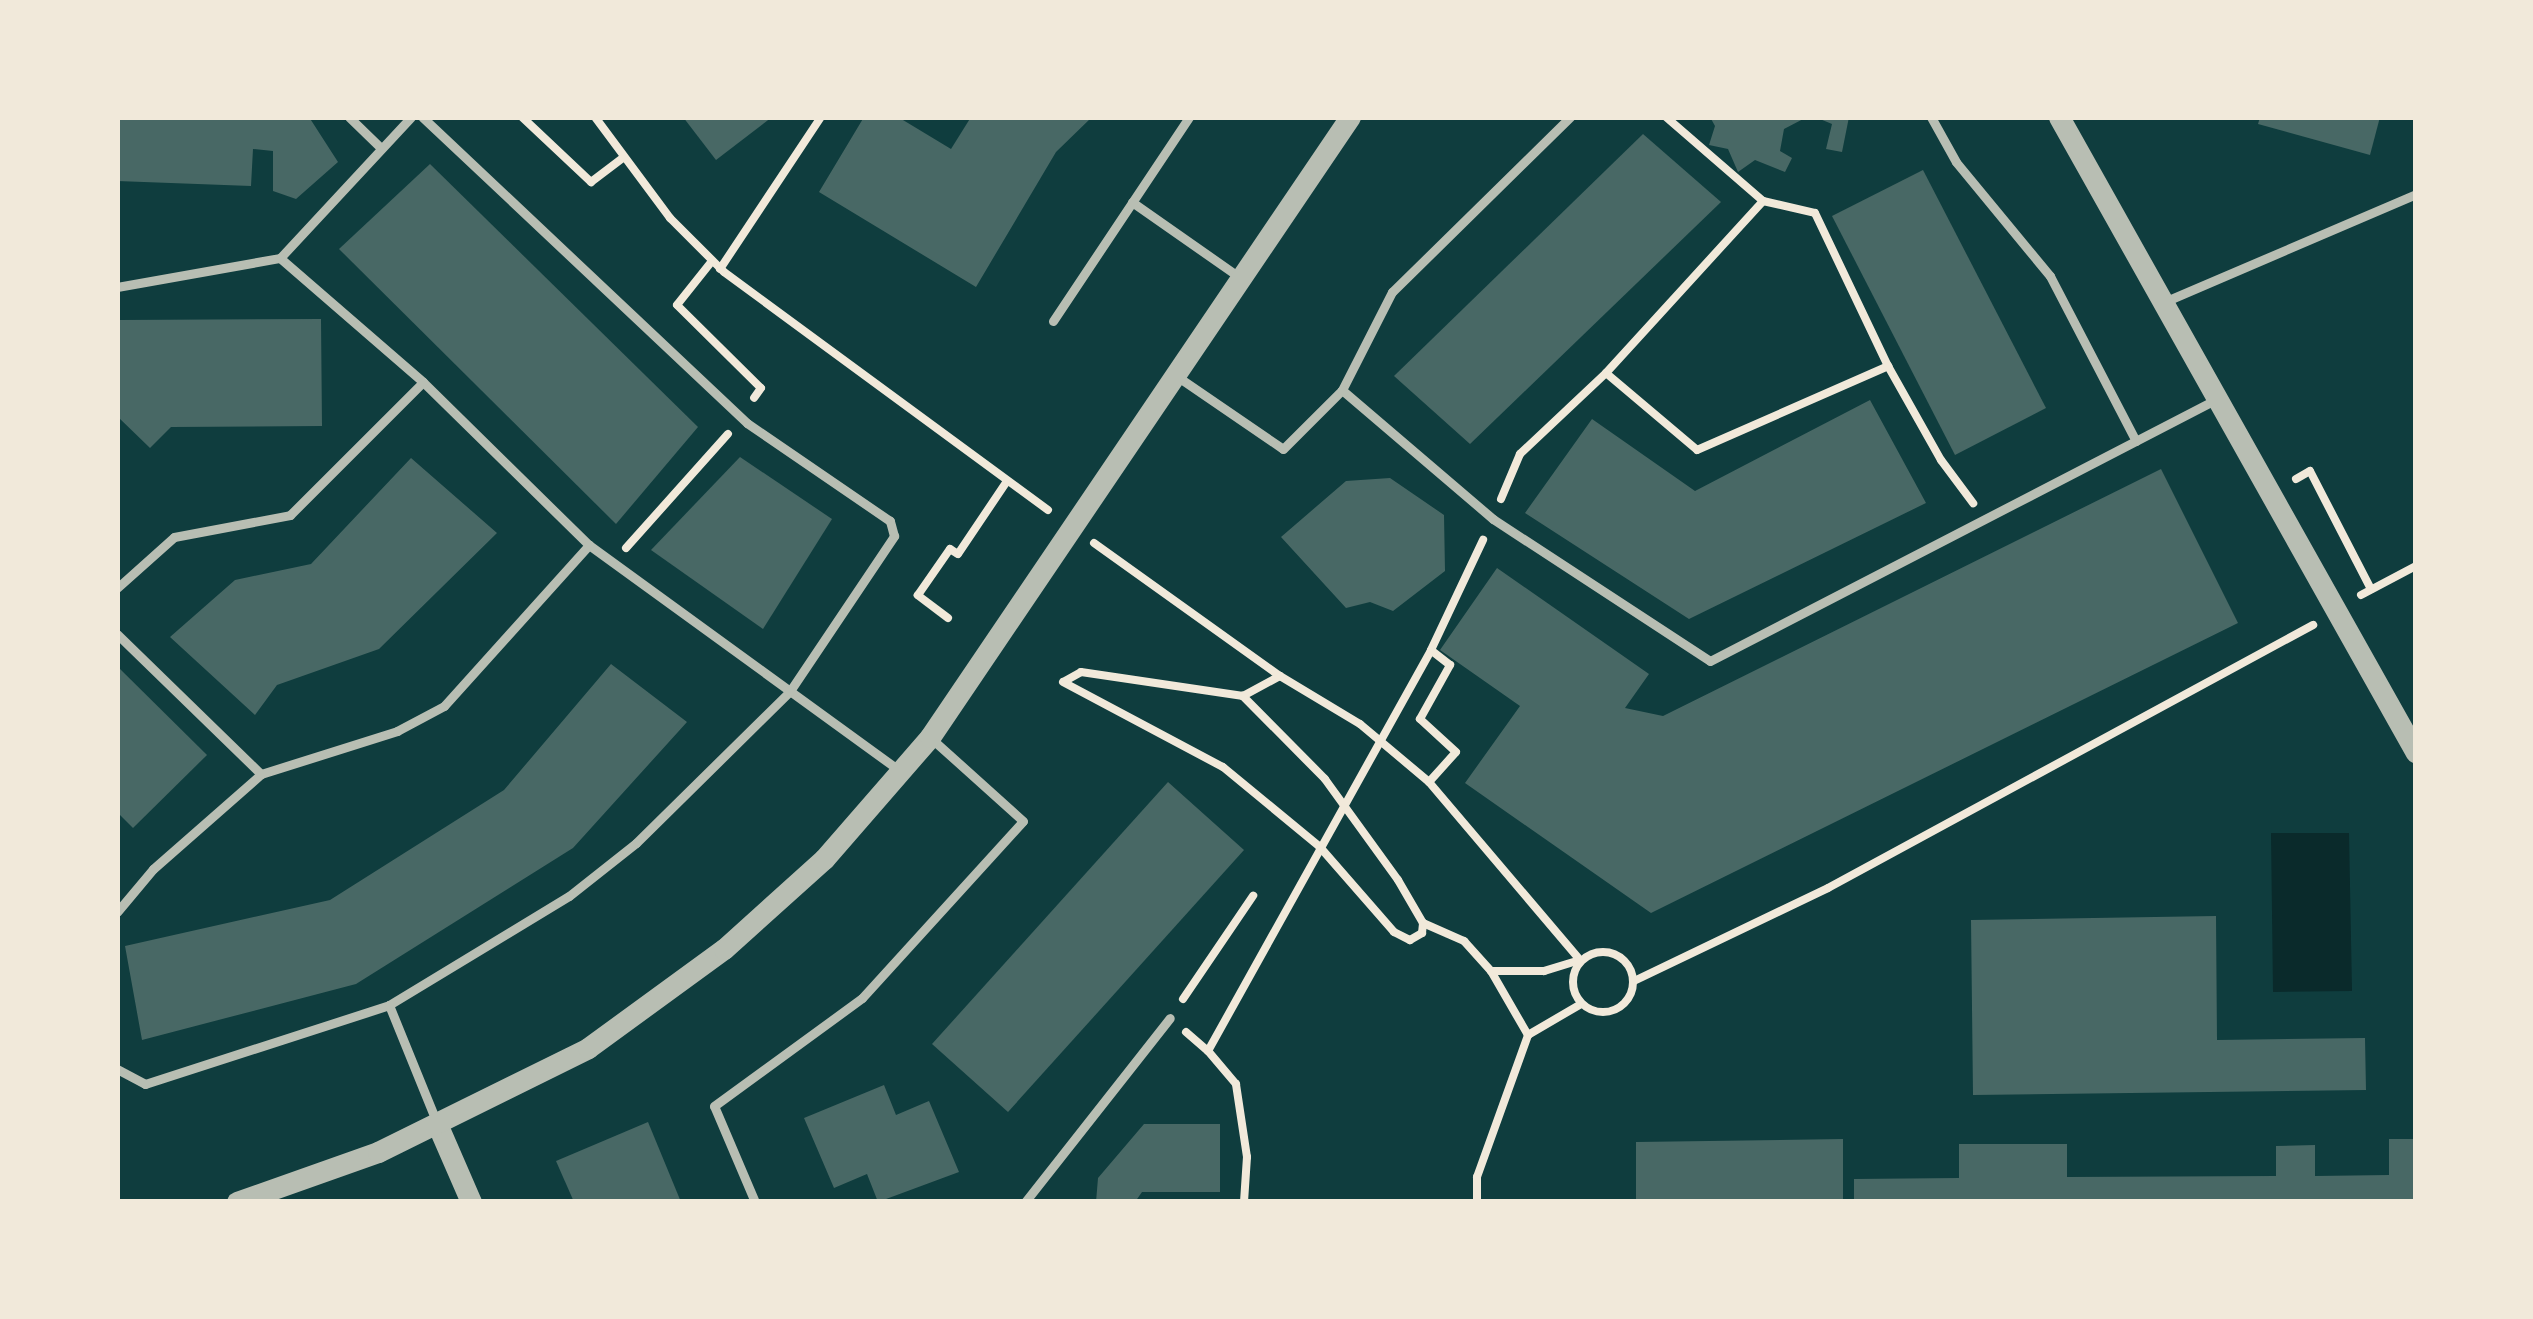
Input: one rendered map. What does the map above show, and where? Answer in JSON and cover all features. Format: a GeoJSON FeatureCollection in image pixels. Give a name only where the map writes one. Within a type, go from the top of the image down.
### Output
{"type":"FeatureCollection","features":[{"type":"Feature","properties":{"kind":"street"},"geometry":{"type":"LineString","coordinates":[[236,1202],[438,1126],[588,1048],[724,949],[824,859],[930,737],[1350,117]]}},
{"type":"Feature","properties":{"kind":"street"},"geometry":{"type":"LineString","coordinates":[[2059,117],[2416,753]]}},
{"type":"Feature","properties":{"kind":"street"},"geometry":{"type":"LineString","coordinates":[[438,1126],[471,1202]]}},
{"type":"Feature","properties":{"kind":"lane"},"geometry":{"type":"LineString","coordinates":[[349,117],[380,147]]}},
{"type":"Feature","properties":{"kind":"lane"},"geometry":{"type":"LineString","coordinates":[[117,287],[280,258],[411,117]]}},
{"type":"Feature","properties":{"kind":"lane"},"geometry":{"type":"LineString","coordinates":[[117,1069],[145,1084],[389,1005],[568,896],[636,843],[790,692],[894,536],[890,521],[747,423],[598,289],[422,117]]}},
{"type":"Feature","properties":{"kind":"lane"},"geometry":{"type":"LineString","coordinates":[[1053,321],[1189,117]]}},
{"type":"Feature","properties":{"kind":"lane"},"geometry":{"type":"LineString","coordinates":[[1176,376],[1282,449],[1342,390],[1392,292],[1570,117]]}},
{"type":"Feature","properties":{"kind":"lane"},"geometry":{"type":"LineString","coordinates":[[1931,117],[1956,162],[2050,276],[2136,441]]}},
{"type":"Feature","properties":{"kind":"lane"},"geometry":{"type":"LineString","coordinates":[[2164,302],[2416,194]]}},
{"type":"Feature","properties":{"kind":"lane"},"geometry":{"type":"LineString","coordinates":[[1132,202],[1239,277]]}},
{"type":"Feature","properties":{"kind":"lane"},"geometry":{"type":"LineString","coordinates":[[280,258],[423,382],[589,545],[902,773]]}},
{"type":"Feature","properties":{"kind":"lane"},"geometry":{"type":"LineString","coordinates":[[117,588],[174,537],[290,515],[423,382]]}},
{"type":"Feature","properties":{"kind":"lane"},"geometry":{"type":"LineString","coordinates":[[1342,390],[1493,519],[1710,661],[2217,399]]}},
{"type":"Feature","properties":{"kind":"lane"},"geometry":{"type":"LineString","coordinates":[[117,912],[154,869],[261,774],[398,731],[444,706],[589,545]]}},
{"type":"Feature","properties":{"kind":"lane"},"geometry":{"type":"LineString","coordinates":[[117,634],[261,774]]}},
{"type":"Feature","properties":{"kind":"lane"},"geometry":{"type":"LineString","coordinates":[[755,1202],[714,1106],[862,998],[1023,821],[930,737]]}},
{"type":"Feature","properties":{"kind":"lane"},"geometry":{"type":"LineString","coordinates":[[389,1005],[438,1126]]}},
{"type":"Feature","properties":{"kind":"lane"},"geometry":{"type":"LineString","coordinates":[[1025,1202],[1170,1018]]}},
{"type":"Feature","properties":{"kind":"path"},"geometry":{"type":"LineString","coordinates":[[522,117],[591,182],[625,157]]}},
{"type":"Feature","properties":{"kind":"path"},"geometry":{"type":"LineString","coordinates":[[595,117],[670,218],[716,265],[1066,523]]}},
{"type":"Feature","properties":{"kind":"path"},"geometry":{"type":"LineString","coordinates":[[761,388],[676,305],[716,265],[821,117]]}},
{"type":"Feature","properties":{"kind":"path"},"geometry":{"type":"LineString","coordinates":[[1666,117],[1762,202],[1815,213],[1888,366],[1941,460],[1977,509]]}},
{"type":"Feature","properties":{"kind":"path"},"geometry":{"type":"LineString","coordinates":[[1244,1202],[1247,1156],[1236,1084],[1208,1051],[1431,650],[1520,454],[1606,373],[1762,202]]}},
{"type":"Feature","properties":{"kind":"path"},"geometry":{"type":"LineString","coordinates":[[1606,373],[1696,449],[1888,366]]}},
{"type":"Feature","properties":{"kind":"path"},"geometry":{"type":"LineString","coordinates":[[612,562],[711,457]]}},
{"type":"Feature","properties":{"kind":"path"},"geometry":{"type":"LineString","coordinates":[[2296,479],[2310,471],[2371,589]]}},
{"type":"Feature","properties":{"kind":"path"},"geometry":{"type":"LineString","coordinates":[[948,618],[918,596],[950,549],[958,554],[1007,481]]}},
{"type":"Feature","properties":{"kind":"path"},"geometry":{"type":"LineString","coordinates":[[1085,537],[1280,676],[1360,724],[1429,782],[1580,960]]}},
{"type":"Feature","properties":{"kind":"path"},"geometry":{"type":"LineString","coordinates":[[2354,600],[2416,566]]}},
{"type":"Feature","properties":{"kind":"path"},"geometry":{"type":"LineString","coordinates":[[1580,960],[1571,982],[1581,1004],[1604,1013],[1625,1003],[1634,981],[1828,888],[2319,621]]}},
{"type":"Feature","properties":{"kind":"path"},"geometry":{"type":"LineString","coordinates":[[1429,782],[1456,752],[1420,719],[1450,665],[1431,650]]}},
{"type":"Feature","properties":{"kind":"path"},"geometry":{"type":"LineString","coordinates":[[1280,676],[1243,696],[1081,672],[1063,682],[1223,767],[1319,846],[1394,932],[1410,940],[1422,933],[1423,923]]}},
{"type":"Feature","properties":{"kind":"path"},"geometry":{"type":"LineString","coordinates":[[1243,696],[1325,779],[1423,923],[1464,941],[1491,971],[1528,1035]]}},
{"type":"Feature","properties":{"kind":"path"},"geometry":{"type":"LineString","coordinates":[[1170,1018],[1253,896]]}},
{"type":"Feature","properties":{"kind":"path"},"geometry":{"type":"LineString","coordinates":[[1491,971],[1544,971],[1602,950],[1624,959],[1634,981]]}},
{"type":"Feature","properties":{"kind":"path"},"geometry":{"type":"LineString","coordinates":[[1478,1202],[1477,1177],[1528,1035],[1581,1004]]}},
{"type":"Feature","properties":{"kind":"water"},"geometry":{"type":"Polygon","coordinates":[[[2271,833],[2349,833],[2352,991],[2273,992],[2271,833]]]}},
{"type":"Feature","properties":{"kind":"building"},"geometry":{"type":"Polygon","coordinates":[[[117,117],[309,117],[338,162],[296,199],[273,191],[273,151],[253,149],[251,186],[117,181],[117,117]]]}},
{"type":"Feature","properties":{"kind":"building"},"geometry":{"type":"Polygon","coordinates":[[[683,117],[772,117],[716,160],[683,117]]]}},
{"type":"Feature","properties":{"kind":"building"},"geometry":{"type":"Polygon","coordinates":[[[864,117],[898,117],[951,149],[971,117],[1092,117],[1056,152],[976,287],[819,192],[864,117]]]}},
{"type":"Feature","properties":{"kind":"building"},"geometry":{"type":"Polygon","coordinates":[[[1710,117],[1807,117],[1784,129],[1780,151],[1792,158],[1785,172],[1755,160],[1738,172],[1728,149],[1709,145],[1715,126],[1710,117]]]}},
{"type":"Feature","properties":{"kind":"building"},"geometry":{"type":"Polygon","coordinates":[[[1815,117],[1849,117],[1842,152],[1826,149],[1832,124],[1815,117]]]}},
{"type":"Feature","properties":{"kind":"building"},"geometry":{"type":"Polygon","coordinates":[[[2260,117],[2380,117],[2370,155],[2258,124],[2260,117]]]}},
{"type":"Feature","properties":{"kind":"building"},"geometry":{"type":"Polygon","coordinates":[[[1643,134],[1721,202],[1470,444],[1394,376],[1643,134]]]}},
{"type":"Feature","properties":{"kind":"building"},"geometry":{"type":"Polygon","coordinates":[[[430,164],[698,427],[616,524],[339,249],[430,164]]]}},
{"type":"Feature","properties":{"kind":"building"},"geometry":{"type":"Polygon","coordinates":[[[1923,170],[2046,408],[1955,455],[1832,216],[1923,170]]]}},
{"type":"Feature","properties":{"kind":"building"},"geometry":{"type":"Polygon","coordinates":[[[321,319],[322,426],[171,427],[150,448],[117,416],[120,320],[321,319]]]}},
{"type":"Feature","properties":{"kind":"building"},"geometry":{"type":"Polygon","coordinates":[[[1870,400],[1926,503],[1689,619],[1525,513],[1592,419],[1695,491],[1870,400]]]}},
{"type":"Feature","properties":{"kind":"building"},"geometry":{"type":"Polygon","coordinates":[[[740,457],[832,519],[763,629],[651,550],[740,457]]]}},
{"type":"Feature","properties":{"kind":"building"},"geometry":{"type":"Polygon","coordinates":[[[411,458],[497,533],[379,649],[277,685],[255,715],[170,637],[235,580],[311,564],[411,458]]]}},
{"type":"Feature","properties":{"kind":"building"},"geometry":{"type":"Polygon","coordinates":[[[2161,469],[2238,623],[1651,913],[1465,783],[1520,706],[1440,650],[1497,568],[1649,674],[1625,708],[1663,716],[2161,469]]]}},
{"type":"Feature","properties":{"kind":"building"},"geometry":{"type":"Polygon","coordinates":[[[1390,478],[1444,515],[1445,571],[1393,611],[1370,602],[1346,608],[1281,537],[1346,481],[1390,478]]]}},
{"type":"Feature","properties":{"kind":"building"},"geometry":{"type":"Polygon","coordinates":[[[611,664],[687,722],[573,848],[356,984],[142,1040],[125,946],[330,900],[504,790],[611,664]]]}},
{"type":"Feature","properties":{"kind":"building"},"geometry":{"type":"Polygon","coordinates":[[[117,666],[207,755],[133,828],[117,812],[117,666]]]}},
{"type":"Feature","properties":{"kind":"building"},"geometry":{"type":"Polygon","coordinates":[[[1168,782],[1244,850],[1008,1112],[932,1044],[1168,782]]]}},
{"type":"Feature","properties":{"kind":"building"},"geometry":{"type":"Polygon","coordinates":[[[2216,916],[2217,1040],[2365,1038],[2366,1090],[1973,1095],[1971,920],[2216,916]]]}},
{"type":"Feature","properties":{"kind":"building"},"geometry":{"type":"Polygon","coordinates":[[[884,1085],[896,1115],[929,1101],[959,1172],[878,1202],[867,1174],[834,1188],[804,1118],[884,1085]]]}},
{"type":"Feature","properties":{"kind":"building"},"geometry":{"type":"Polygon","coordinates":[[[648,1122],[681,1202],[574,1202],[556,1161],[648,1122]]]}},
{"type":"Feature","properties":{"kind":"building"},"geometry":{"type":"Polygon","coordinates":[[[1144,1124],[1220,1124],[1220,1192],[1142,1192],[1135,1202],[1096,1202],[1098,1178],[1144,1124]]]}},
{"type":"Feature","properties":{"kind":"building"},"geometry":{"type":"Polygon","coordinates":[[[1843,1139],[1843,1202],[1636,1202],[1636,1142],[1843,1139]]]}},
{"type":"Feature","properties":{"kind":"building"},"geometry":{"type":"Polygon","coordinates":[[[2389,1139],[2416,1139],[2416,1202],[1854,1202],[1854,1179],[1959,1178],[1959,1144],[2067,1144],[2067,1177],[2276,1176],[2276,1146],[2315,1145],[2315,1176],[2389,1175],[2389,1139]]]}}]}
